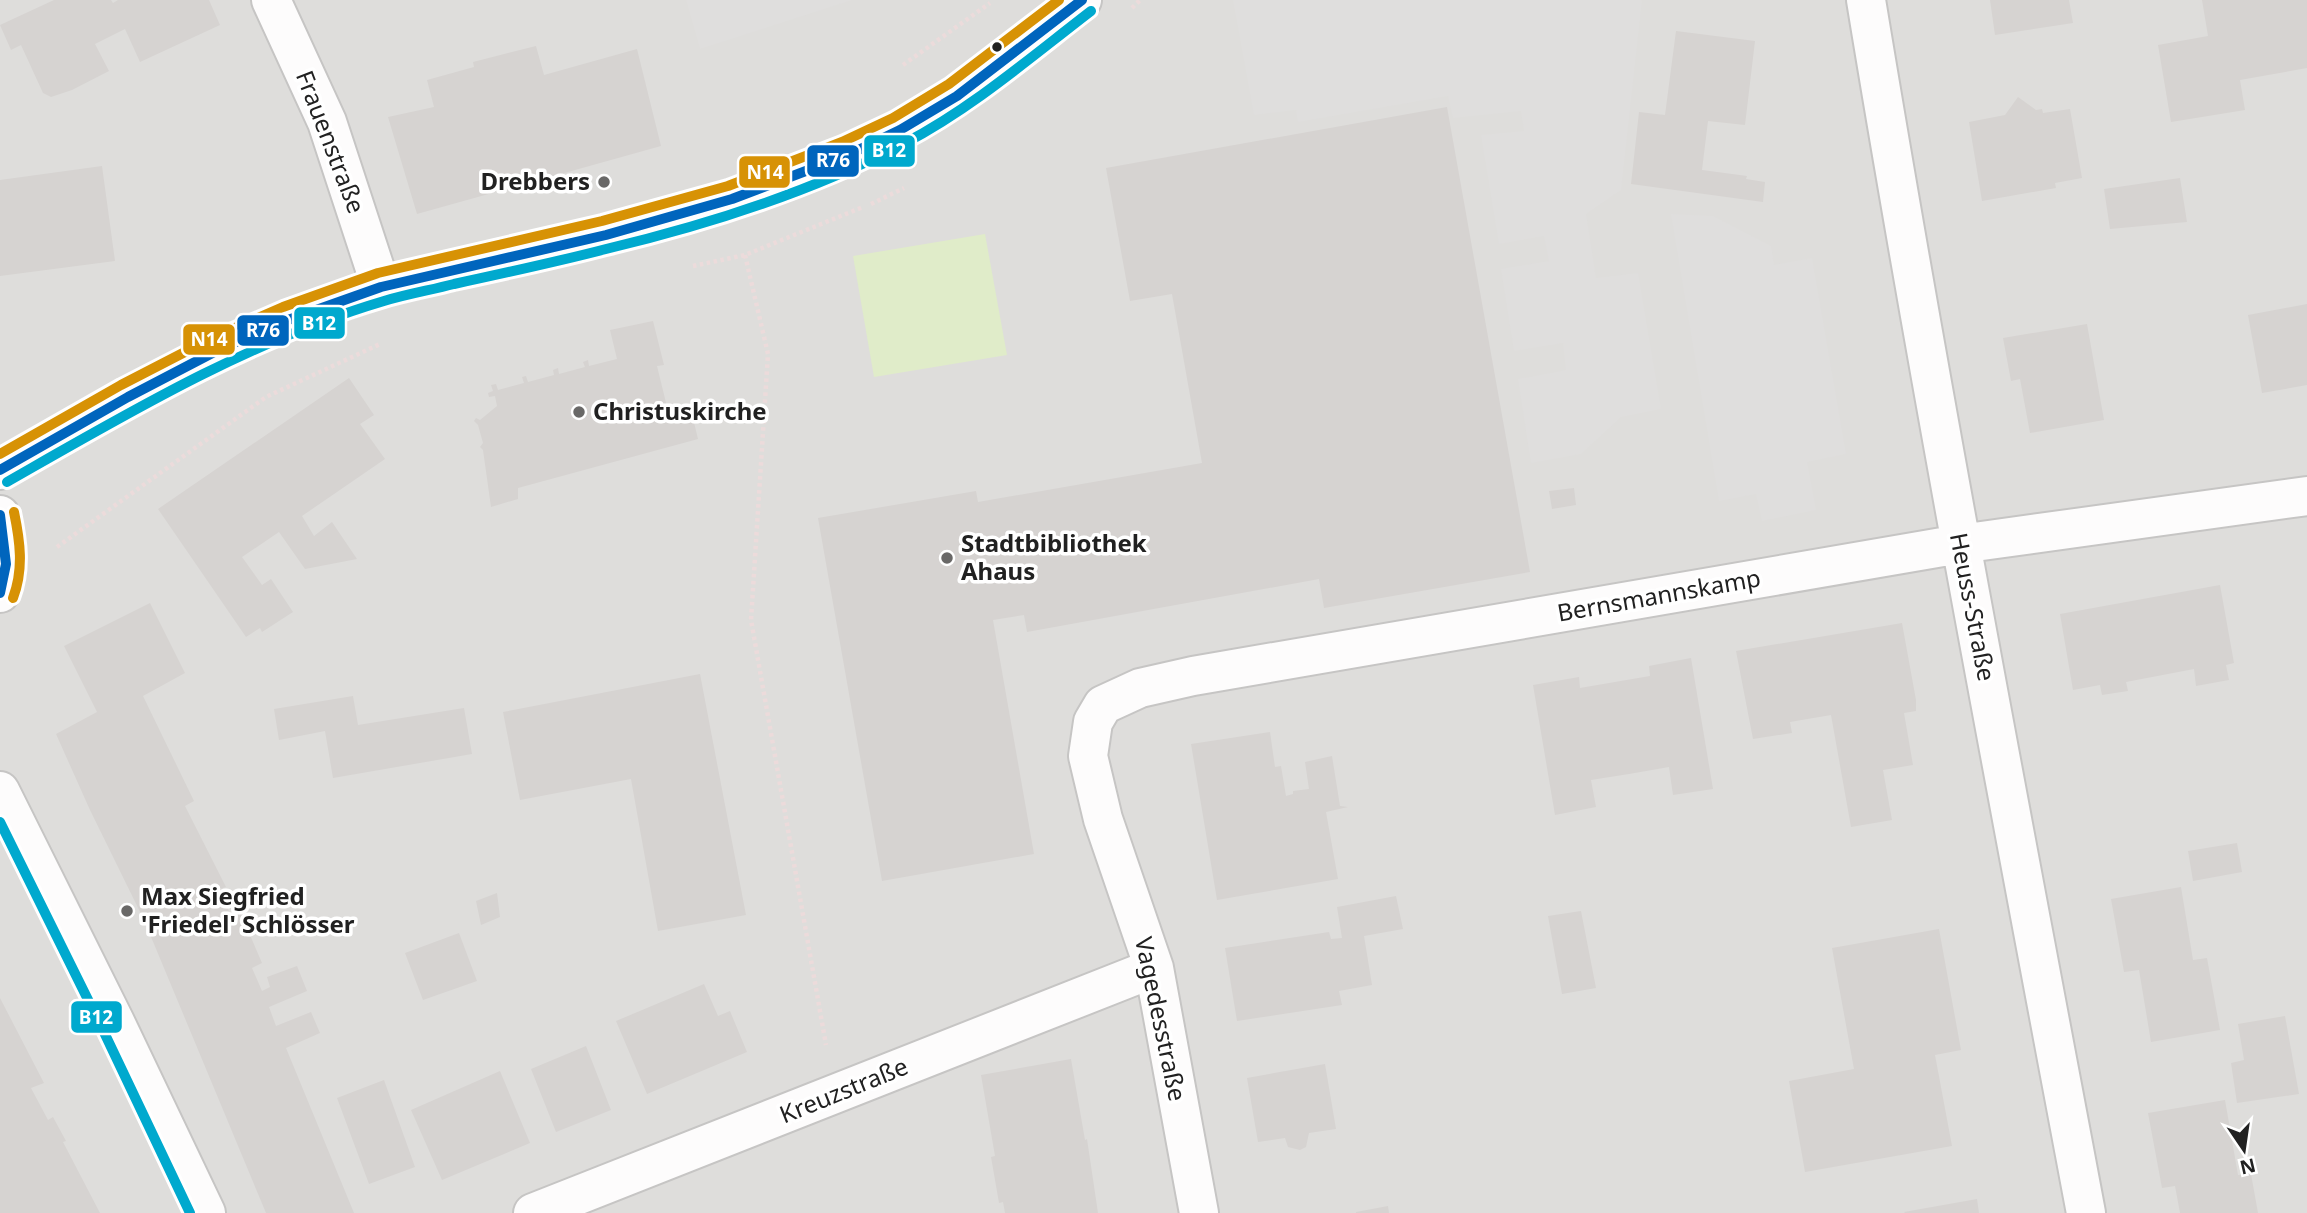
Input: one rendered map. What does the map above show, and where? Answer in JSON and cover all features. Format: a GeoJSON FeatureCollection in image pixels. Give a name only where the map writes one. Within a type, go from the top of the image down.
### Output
{"type":"FeatureCollection","features":[{"type":"Feature","properties":{"kind":"street","name":"Frauenstraße"},"geometry":{"type":"LineString","coordinates":[[271,0],[327,122],[382,287]]}},
{"type":"Feature","properties":{"kind":"street"},"geometry":{"type":"LineString","coordinates":[[0,470],[128,397],[220,349],[288,320],[382,287],[606,235],[732,199],[848,155],[900,130],[957,96],[1082,0]]}},
{"type":"Feature","properties":{"kind":"street","name":"Heuss-Straße"},"geometry":{"type":"LineString","coordinates":[[1866,0],[1916,302],[2086,1213]]}},
{"type":"Feature","properties":{"kind":"street","name":"Bernsmannskamp"},"geometry":{"type":"LineString","coordinates":[[1094,788],[1088,756],[1093,722],[1104,705],[1140,688],[1193,676],[1960,544],[2307,496]]}},
{"type":"Feature","properties":{"kind":"street"},"geometry":{"type":"LineString","coordinates":[[0,515],[7,548],[4,583],[0,593]]}},
{"type":"Feature","properties":{"kind":"street","name":"Vagedesstraße"},"geometry":{"type":"LineString","coordinates":[[1094,788],[1154,968],[1199,1213]]}},
{"type":"Feature","properties":{"kind":"street"},"geometry":{"type":"LineString","coordinates":[[0,791],[206,1213]]}},
{"type":"Feature","properties":{"kind":"street","name":"Kreuzstraße"},"geometry":{"type":"LineString","coordinates":[[534,1213],[1154,968]]}},
{"type":"Feature","properties":{"kind":"path"},"geometry":{"type":"LineString","coordinates":[[897,70],[993,0]]}},
{"type":"Feature","properties":{"kind":"path"},"geometry":{"type":"LineString","coordinates":[[732,199],[768,354],[751,621],[836,1094]]}},
{"type":"Feature","properties":{"kind":"shaded area"},"geometry":{"type":"Polygon","coordinates":[[[0,0],[2307,0],[2307,1213],[0,1213],[0,0]]]}},
{"type":"Feature","properties":{"kind":"shaded area"},"geometry":{"type":"Polygon","coordinates":[[[686,0],[852,0],[700,49],[686,0]]]}},
{"type":"Feature","properties":{"kind":"shaded area"},"geometry":{"type":"Polygon","coordinates":[[[1233,0],[1642,0],[1621,190],[1586,214],[1596,278],[1638,273],[1661,409],[1621,417],[1581,454],[1531,463],[1518,379],[1566,370],[1563,343],[1514,351],[1501,269],[1549,261],[1544,236],[1499,244],[1481,135],[1524,131],[1521,111],[1453,118],[1448,96],[1298,122],[1296,110],[1254,115],[1233,0]]]}},
{"type":"Feature","properties":{"kind":"shaded area"},"geometry":{"type":"Polygon","coordinates":[[[1671,214],[1713,216],[1771,246],[1774,265],[1812,258],[1846,454],[1807,462],[1816,510],[1762,521],[1756,494],[1719,501],[1671,214]]]}},
{"type":"Feature","properties":{"kind":"green space"},"geometry":{"type":"Polygon","coordinates":[[[985,234],[1007,355],[874,377],[853,256],[985,234]]]}},
{"type":"Feature","properties":{"kind":"building"},"geometry":{"type":"Polygon","coordinates":[[[54,0],[111,0],[113,3],[118,0],[209,0],[220,25],[140,62],[125,29],[95,44],[109,71],[72,90],[51,97],[43,93],[21,45],[11,50],[0,25],[54,0]]]}},
{"type":"Feature","properties":{"kind":"building"},"geometry":{"type":"Polygon","coordinates":[[[1990,0],[2069,0],[2073,23],[1995,35],[1990,0]]]}},
{"type":"Feature","properties":{"kind":"building"},"geometry":{"type":"Polygon","coordinates":[[[2202,0],[2307,0],[2307,68],[2240,80],[2245,110],[2171,122],[2158,45],[2208,36],[2202,0]]]}},
{"type":"Feature","properties":{"kind":"building"},"geometry":{"type":"Polygon","coordinates":[[[1676,31],[1755,41],[1745,125],[1708,121],[1702,170],[1747,176],[1746,179],[1765,182],[1763,202],[1631,184],[1639,112],[1665,115],[1676,31]]]}},
{"type":"Feature","properties":{"kind":"building"},"geometry":{"type":"Polygon","coordinates":[[[536,46],[544,75],[637,49],[661,146],[417,214],[388,117],[434,107],[427,80],[474,67],[473,62],[536,46]]]}},
{"type":"Feature","properties":{"kind":"building"},"geometry":{"type":"Polygon","coordinates":[[[2018,97],[2036,110],[2042,109],[2043,113],[2070,109],[2082,178],[2055,183],[2056,188],[1982,201],[1969,122],[2005,115],[2018,97]]]}},
{"type":"Feature","properties":{"kind":"building"},"geometry":{"type":"Polygon","coordinates":[[[1447,107],[1530,572],[1324,608],[1319,579],[1027,632],[1024,615],[993,620],[1034,854],[882,881],[818,518],[976,491],[978,502],[1202,463],[1172,294],[1130,301],[1106,168],[1447,107]]]}},
{"type":"Feature","properties":{"kind":"building"},"geometry":{"type":"Polygon","coordinates":[[[102,166],[115,261],[0,276],[0,180],[102,166]]]}},
{"type":"Feature","properties":{"kind":"building"},"geometry":{"type":"Polygon","coordinates":[[[2180,178],[2187,222],[2110,229],[2104,189],[2180,178]]]}},
{"type":"Feature","properties":{"kind":"building"},"geometry":{"type":"Polygon","coordinates":[[[2307,304],[2307,385],[2262,393],[2248,315],[2307,304]]]}},
{"type":"Feature","properties":{"kind":"building","name":"Christuskirche"},"geometry":{"type":"Polygon","coordinates":[[[653,321],[664,365],[657,366],[669,415],[691,410],[698,439],[518,488],[518,499],[491,507],[483,450],[480,447],[483,443],[478,425],[474,421],[476,418],[480,420],[497,406],[495,396],[489,397],[488,393],[493,391],[491,385],[496,384],[498,390],[524,383],[522,377],[526,376],[528,382],[554,375],[553,370],[558,368],[559,374],[585,367],[583,362],[588,360],[589,366],[617,359],[610,330],[653,321]]]}},
{"type":"Feature","properties":{"kind":"building"},"geometry":{"type":"Polygon","coordinates":[[[2087,324],[2104,420],[2030,433],[2020,379],[2011,381],[2003,338],[2087,324]]]}},
{"type":"Feature","properties":{"kind":"building"},"geometry":{"type":"Polygon","coordinates":[[[349,378],[374,415],[360,424],[385,459],[302,516],[314,536],[332,522],[357,559],[305,569],[279,532],[242,557],[262,585],[271,579],[293,612],[262,632],[260,628],[246,637],[158,509],[349,378]]]}},
{"type":"Feature","properties":{"kind":"building"},"geometry":{"type":"Polygon","coordinates":[[[1574,488],[1576,505],[1552,509],[1549,491],[1574,488]]]}},
{"type":"Feature","properties":{"kind":"building"},"geometry":{"type":"Polygon","coordinates":[[[2220,585],[2234,663],[2226,665],[2229,680],[2196,686],[2194,669],[2126,682],[2128,691],[2102,695],[2100,685],[2073,690],[2060,614],[2220,585]]]}},
{"type":"Feature","properties":{"kind":"building"},"geometry":{"type":"Polygon","coordinates":[[[150,603],[185,673],[143,696],[194,801],[185,806],[226,887],[220,889],[231,916],[240,912],[262,963],[252,968],[262,991],[270,987],[267,977],[297,966],[307,991],[269,1007],[276,1026],[311,1012],[320,1033],[286,1048],[354,1213],[266,1213],[144,920],[56,734],[97,712],[64,646],[150,603]]]}},
{"type":"Feature","properties":{"kind":"building"},"geometry":{"type":"Polygon","coordinates":[[[1902,623],[1916,700],[1916,711],[1904,713],[1913,765],[1883,770],[1892,820],[1851,827],[1831,715],[1790,722],[1792,733],[1753,739],[1736,651],[1902,623]]]}},
{"type":"Feature","properties":{"kind":"building"},"geometry":{"type":"Polygon","coordinates":[[[1691,658],[1713,789],[1673,795],[1669,767],[1591,780],[1596,807],[1555,815],[1533,685],[1579,677],[1580,688],[1650,676],[1649,666],[1691,658]]]}},
{"type":"Feature","properties":{"kind":"building"},"geometry":{"type":"Polygon","coordinates":[[[700,674],[746,915],[658,931],[631,779],[520,800],[503,712],[700,674]]]}},
{"type":"Feature","properties":{"kind":"building"},"geometry":{"type":"Polygon","coordinates":[[[353,696],[358,725],[464,708],[472,754],[333,778],[325,731],[279,740],[274,709],[353,696]]]}},
{"type":"Feature","properties":{"kind":"building"},"geometry":{"type":"Polygon","coordinates":[[[1270,732],[1275,767],[1281,766],[1286,796],[1293,794],[1293,791],[1309,789],[1305,762],[1332,756],[1340,806],[1348,807],[1326,812],[1338,879],[1217,900],[1191,744],[1270,732]]]}},
{"type":"Feature","properties":{"kind":"building"},"geometry":{"type":"Polygon","coordinates":[[[2237,843],[2242,872],[2193,881],[2188,851],[2237,843]]]}},
{"type":"Feature","properties":{"kind":"building"},"geometry":{"type":"Polygon","coordinates":[[[2181,887],[2193,960],[2207,958],[2220,1030],[2151,1042],[2139,970],[2124,972],[2111,899],[2181,887]]]}},
{"type":"Feature","properties":{"kind":"building"},"geometry":{"type":"Polygon","coordinates":[[[497,893],[500,917],[481,925],[476,901],[497,893]]]}},
{"type":"Feature","properties":{"kind":"building"},"geometry":{"type":"Polygon","coordinates":[[[1396,896],[1403,929],[1364,936],[1372,985],[1339,991],[1342,1005],[1237,1021],[1225,948],[1329,932],[1331,939],[1342,938],[1337,907],[1396,896]]]}},
{"type":"Feature","properties":{"kind":"building"},"geometry":{"type":"Polygon","coordinates":[[[1581,911],[1596,988],[1562,994],[1548,916],[1581,911]]]}},
{"type":"Feature","properties":{"kind":"building"},"geometry":{"type":"Polygon","coordinates":[[[1939,929],[1961,1050],[1935,1055],[1952,1146],[1805,1172],[1789,1081],[1854,1069],[1832,948],[1939,929]]]}},
{"type":"Feature","properties":{"kind":"building"},"geometry":{"type":"Polygon","coordinates":[[[459,933],[477,981],[423,1000],[405,953],[459,933]]]}},
{"type":"Feature","properties":{"kind":"building"},"geometry":{"type":"Polygon","coordinates":[[[704,984],[718,1016],[730,1011],[747,1052],[647,1094],[616,1021],[704,984]]]}},
{"type":"Feature","properties":{"kind":"building"},"geometry":{"type":"Polygon","coordinates":[[[0,998],[44,1083],[31,1088],[48,1120],[53,1117],[100,1213],[0,1213],[0,998]]]}},
{"type":"Feature","properties":{"kind":"building"},"geometry":{"type":"Polygon","coordinates":[[[2285,1016],[2299,1094],[2237,1103],[2231,1063],[2244,1060],[2238,1024],[2285,1016]]]}},
{"type":"Feature","properties":{"kind":"building"},"geometry":{"type":"Polygon","coordinates":[[[586,1046],[611,1110],[556,1132],[531,1069],[586,1046]]]}},
{"type":"Feature","properties":{"kind":"building"},"geometry":{"type":"Polygon","coordinates":[[[1071,1059],[1098,1213],[1005,1213],[1003,1202],[999,1203],[991,1157],[995,1156],[981,1075],[1071,1059]]]}},
{"type":"Feature","properties":{"kind":"building"},"geometry":{"type":"Polygon","coordinates":[[[1325,1064],[1336,1129],[1309,1133],[1306,1147],[1300,1150],[1288,1147],[1285,1138],[1258,1142],[1247,1078],[1325,1064]]]}},
{"type":"Feature","properties":{"kind":"building"},"geometry":{"type":"Polygon","coordinates":[[[500,1071],[530,1143],[442,1180],[411,1110],[500,1071]]]}},
{"type":"Feature","properties":{"kind":"building"},"geometry":{"type":"Polygon","coordinates":[[[384,1080],[415,1167],[369,1184],[337,1098],[384,1080]]]}},
{"type":"Feature","properties":{"kind":"building"},"geometry":{"type":"Polygon","coordinates":[[[2225,1100],[2238,1175],[2251,1174],[2258,1213],[2180,1213],[2175,1186],[2162,1188],[2148,1113],[2225,1100]]]}},
{"type":"Feature","properties":{"kind":"building"},"geometry":{"type":"Polygon","coordinates":[[[1977,1199],[1979,1213],[1904,1212],[1977,1199]]]}},
{"type":"Feature","properties":{"kind":"building"},"geometry":{"type":"Polygon","coordinates":[[[1388,1206],[1389,1213],[1356,1213],[1356,1212],[1388,1206]]]}},
{"type":"Feature","properties":{"kind":"transit line","name":"N14"},"geometry":{"type":"LineString","coordinates":[[0,454],[121,385],[214,337],[283,307],[378,273],[602,221],[728,186],[842,142],[893,118],[949,84],[1059,0]]}},
{"type":"Feature","properties":{"kind":"transit line","name":"R76"},"geometry":{"type":"LineString","coordinates":[[0,470],[128,397],[220,349],[288,320],[381,287],[606,235],[732,199],[848,155],[900,130],[957,96],[1082,0]]}},
{"type":"Feature","properties":{"kind":"transit line","name":"B12"},"geometry":{"type":"LineString","coordinates":[[7,482],[190,381],[285,336],[334,317],[401,296],[644,240],[721,218],[834,176],[905,143],[954,114],[1091,11]]}},
{"type":"Feature","properties":{"kind":"transit line","name":"N14"},"geometry":{"type":"LineString","coordinates":[[13,598],[19,576],[20,555],[14,512]]}},
{"type":"Feature","properties":{"kind":"transit line","name":"R76"},"geometry":{"type":"LineString","coordinates":[[0,515],[6,564],[0,593]]}},
{"type":"Feature","properties":{"kind":"transit line","name":"B12"},"geometry":{"type":"LineString","coordinates":[[0,822],[190,1213]]}},
{"type":"Feature","properties":{"kind":"place","name":"Drebbers"},"geometry":{"type":"Point","coordinates":[604,182]}},
{"type":"Feature","properties":{"kind":"place","name":"Christuskirche"},"geometry":{"type":"Point","coordinates":[579,412]}},
{"type":"Feature","properties":{"kind":"place","name":"Stadtbibliothek Ahaus"},"geometry":{"type":"Point","coordinates":[947,558]}},
{"type":"Feature","properties":{"kind":"place","name":"Max Siegfried 'Friedel' Schlösser"},"geometry":{"type":"Point","coordinates":[127,911]}}]}
